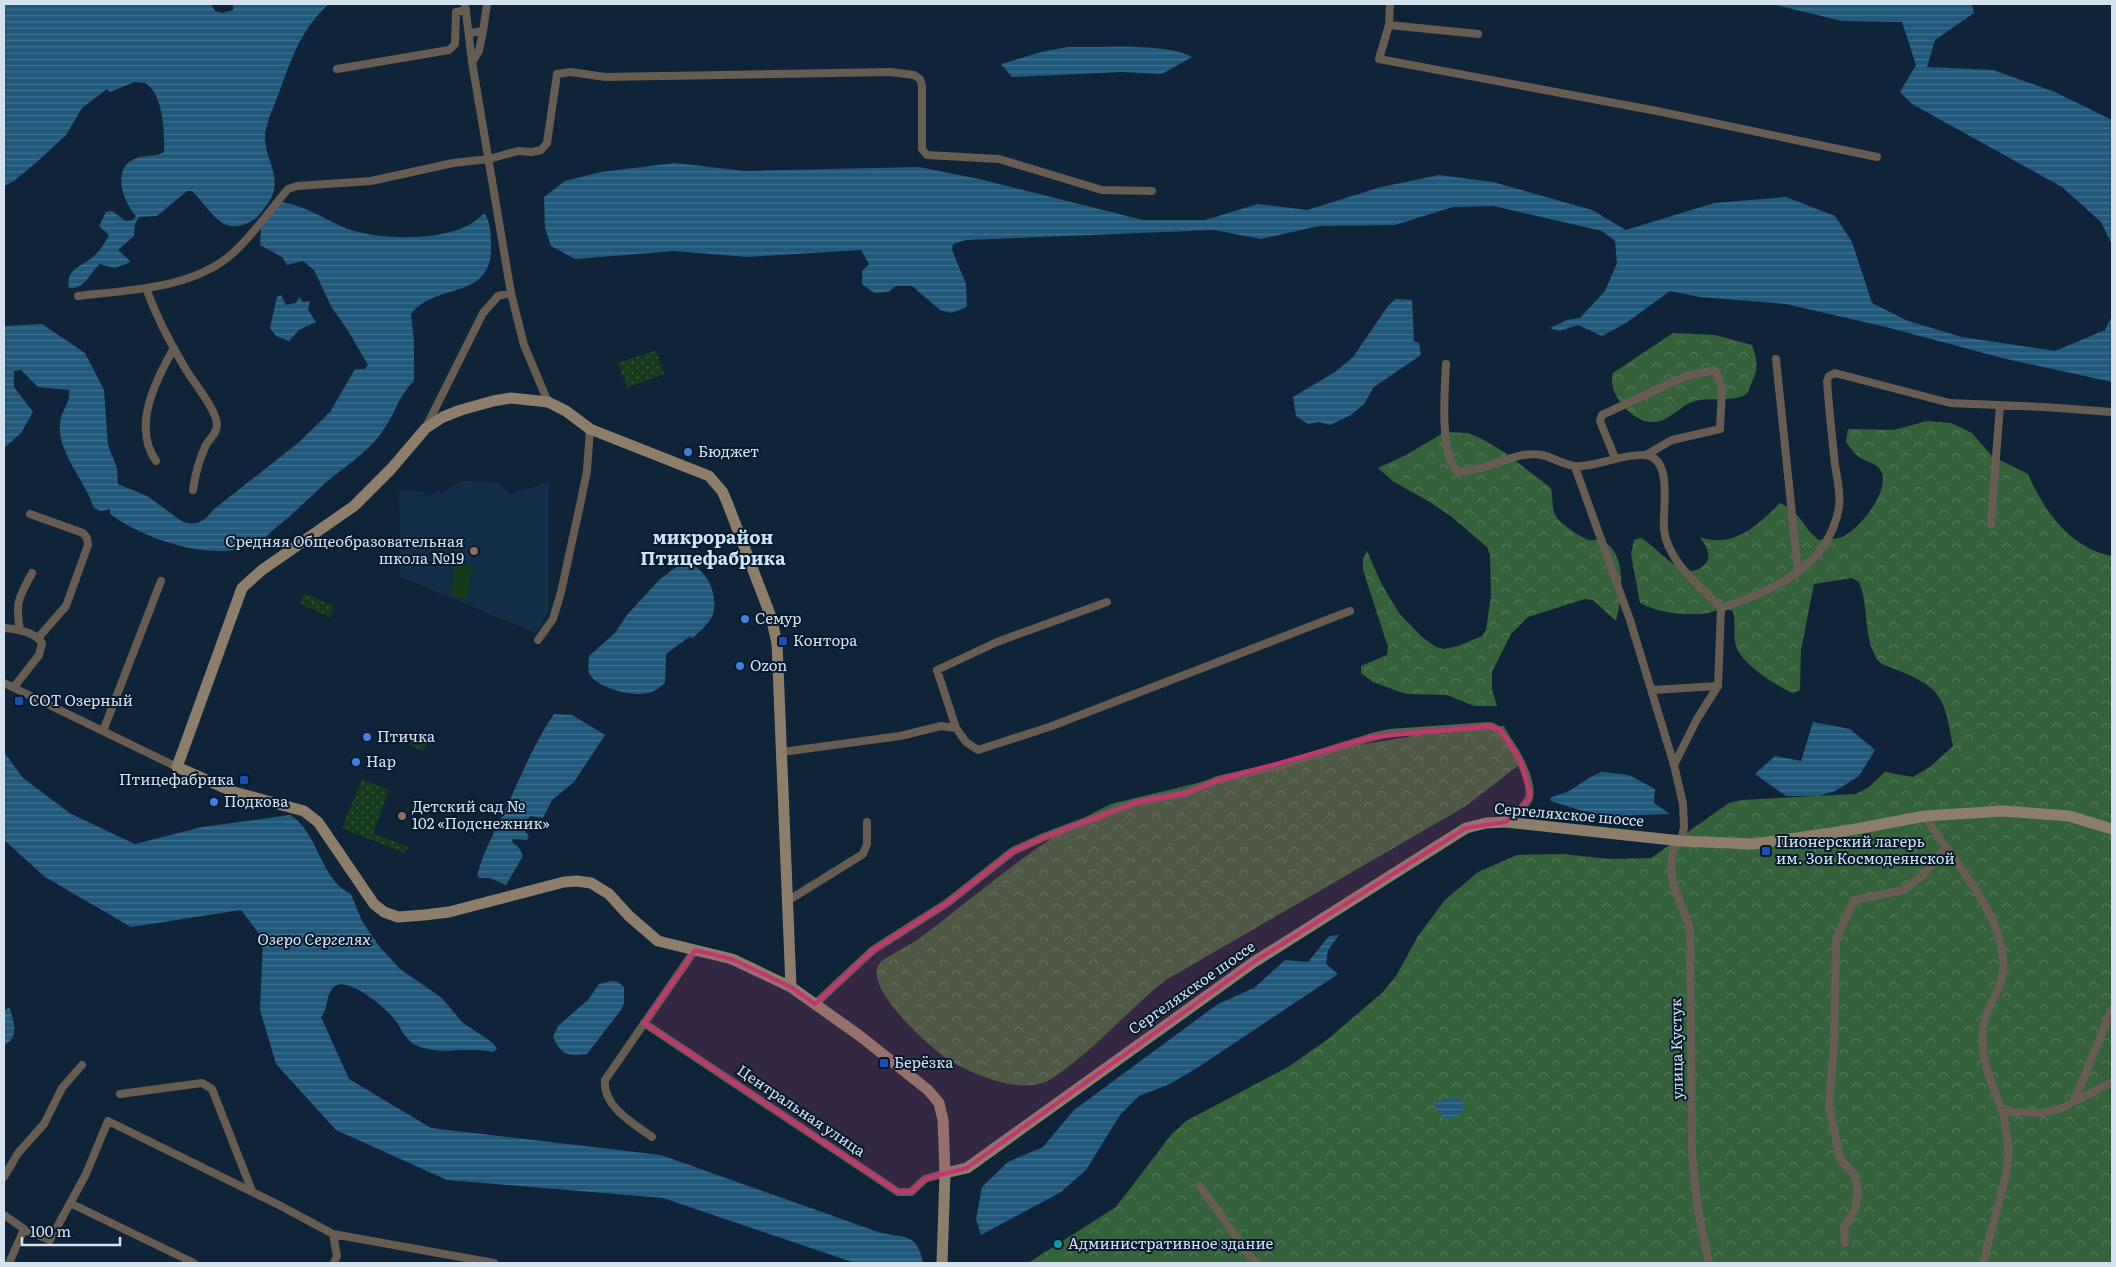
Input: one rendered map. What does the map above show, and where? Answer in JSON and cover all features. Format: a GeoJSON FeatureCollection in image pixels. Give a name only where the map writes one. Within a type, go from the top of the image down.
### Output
{"type":"FeatureCollection","features":[{"type":"Feature","properties":{"kind":"street"},"geometry":{"type":"LineString","coordinates":[[472,62],[479,51],[487,4]]}},
{"type":"Feature","properties":{"kind":"street"},"geometry":{"type":"LineString","coordinates":[[1390,4],[1389,25],[1378,59],[1657,110],[1877,157]]}},
{"type":"Feature","properties":{"kind":"street"},"geometry":{"type":"LineString","coordinates":[[337,69],[449,50],[455,44],[456,12],[465,7],[470,33],[472,62],[511,293],[524,345],[548,402]]}},
{"type":"Feature","properties":{"kind":"street"},"geometry":{"type":"LineString","coordinates":[[1389,25],[1478,34]]}},
{"type":"Feature","properties":{"kind":"street"},"geometry":{"type":"LineString","coordinates":[[470,33],[483,31]]}},
{"type":"Feature","properties":{"kind":"street"},"geometry":{"type":"LineString","coordinates":[[78,296],[146,288],[192,277],[214,267],[248,237],[288,189],[297,186],[371,181],[453,163],[489,160],[518,152],[541,150],[547,143],[557,74],[571,72],[605,77],[892,72],[914,75],[920,78],[922,149],[927,155],[999,159],[1102,190],[1152,191]]}},
{"type":"Feature","properties":{"kind":"street"},"geometry":{"type":"LineString","coordinates":[[146,288],[152,305],[174,348],[212,411],[217,425],[216,432],[207,443],[198,463],[193,490]]}},
{"type":"Feature","properties":{"kind":"street"},"geometry":{"type":"LineString","coordinates":[[177,767],[242,588],[250,578],[354,506],[391,470],[426,428],[483,313],[498,296],[511,293]]}},
{"type":"Feature","properties":{"kind":"street"},"geometry":{"type":"LineString","coordinates":[[156,462],[147,447],[145,427],[150,402],[174,348]]}},
{"type":"Feature","properties":{"kind":"street"},"geometry":{"type":"LineString","coordinates":[[1776,359],[1798,572]]}},
{"type":"Feature","properties":{"kind":"street"},"geometry":{"type":"LineString","coordinates":[[1446,364],[1443,414],[1448,446],[1456,471],[1537,454],[1552,456],[1575,467],[1615,458],[1646,455],[1672,440],[1720,429],[1722,388],[1715,370],[1686,376],[1602,415],[1600,421],[1615,458]]}},
{"type":"Feature","properties":{"kind":"street"},"geometry":{"type":"LineString","coordinates":[[1721,608],[1762,594],[1810,563],[1820,550],[1839,507],[1826,382],[1829,376],[1841,374],[1950,403],[2112,412]]}},
{"type":"Feature","properties":{"kind":"street"},"geometry":{"type":"LineString","coordinates":[[426,428],[443,417],[493,401],[511,398],[548,402],[566,411],[590,429],[710,476],[722,491],[771,617],[777,643],[789,900],[791,987]]}},
{"type":"Feature","properties":{"kind":"street"},"geometry":{"type":"LineString","coordinates":[[1991,524],[2000,405]]}},
{"type":"Feature","properties":{"kind":"street"},"geometry":{"type":"LineString","coordinates":[[538,640],[553,619],[561,592],[582,496],[590,429]]}},
{"type":"Feature","properties":{"kind":"street"},"geometry":{"type":"LineString","coordinates":[[1646,455],[1656,459],[1662,469],[1664,528],[1672,554],[1721,608],[1718,686],[1697,719],[1674,765]]}},
{"type":"Feature","properties":{"kind":"street","name":"улица Кустук"},"geometry":{"type":"LineString","coordinates":[[1575,467],[1621,593],[1653,690],[1683,804],[1684,827],[1681,841],[1674,849],[1671,869],[1673,884],[1690,928],[1692,1154],[1698,1211],[1709,1263]]}},
{"type":"Feature","properties":{"kind":"street"},"geometry":{"type":"LineString","coordinates":[[30,514],[82,533],[87,538],[88,545],[66,606],[38,638]]}},
{"type":"Feature","properties":{"kind":"street"},"geometry":{"type":"LineString","coordinates":[[20,630],[16,610],[18,600],[32,573]]}},
{"type":"Feature","properties":{"kind":"street"},"geometry":{"type":"LineString","coordinates":[[103,731],[161,582]]}},
{"type":"Feature","properties":{"kind":"street"},"geometry":{"type":"LineString","coordinates":[[1107,602],[997,642],[937,670],[956,728],[966,742],[978,750],[1015,740],[1350,611]]}},
{"type":"Feature","properties":{"kind":"street"},"geometry":{"type":"LineString","coordinates":[[4,628],[20,630],[38,638],[42,643],[39,655],[14,687]]}},
{"type":"Feature","properties":{"kind":"street"},"geometry":{"type":"LineString","coordinates":[[4,683],[55,710],[234,792],[304,811],[318,822],[374,904],[384,912],[398,917],[449,912],[530,890],[577,881],[591,883],[609,894],[629,916],[658,941],[732,959],[791,987],[860,1036],[928,1090],[939,1103],[943,1120],[945,1173],[942,1263]]}},
{"type":"Feature","properties":{"kind":"street"},"geometry":{"type":"LineString","coordinates":[[1653,690],[1718,686]]}},
{"type":"Feature","properties":{"kind":"street"},"geometry":{"type":"LineString","coordinates":[[782,752],[900,736],[941,726],[956,728]]}},
{"type":"Feature","properties":{"kind":"street"},"geometry":{"type":"LineString","coordinates":[[815,1004],[873,950],[947,903],[1013,852],[1044,837],[1137,802],[1186,793],[1218,780],[1278,766],[1390,732],[1489,726],[1500,729],[1520,760],[1530,793],[1529,800],[1506,822]]}},
{"type":"Feature","properties":{"kind":"street","name":"Сергеляхское шоссе"},"geometry":{"type":"LineString","coordinates":[[945,1173],[966,1168],[1254,962],[1466,828],[1486,823],[1506,822],[1681,841],[1762,843],[1845,832],[1925,816],[2003,811],[2068,816],[2112,829]]}},
{"type":"Feature","properties":{"kind":"street"},"geometry":{"type":"LineString","coordinates":[[1925,816],[1945,849],[1978,892],[1990,915],[2003,957],[2004,978],[1985,1018],[1983,1051],[1989,1078],[2002,1112],[2009,1152],[2006,1175],[1983,1263]]}},
{"type":"Feature","properties":{"kind":"street"},"geometry":{"type":"LineString","coordinates":[[789,900],[863,854],[867,844],[867,822]]}},
{"type":"Feature","properties":{"kind":"street"},"geometry":{"type":"LineString","coordinates":[[1845,1243],[1844,1228],[1855,1209],[1858,1191],[1854,1174],[1840,1159],[1829,1106],[1834,1045],[1836,939],[1854,900],[1904,890],[1923,876],[1945,849]]}},
{"type":"Feature","properties":{"kind":"street"},"geometry":{"type":"LineString","coordinates":[[652,1137],[614,1106],[607,1097],[604,1087],[605,1080],[695,950]]}},
{"type":"Feature","properties":{"kind":"street"},"geometry":{"type":"LineString","coordinates":[[2074,1101],[2112,1009]]}},
{"type":"Feature","properties":{"kind":"street","name":"Центральная улица"},"geometry":{"type":"LineString","coordinates":[[644,1023],[898,1192],[911,1192],[925,1179],[945,1173]]}},
{"type":"Feature","properties":{"kind":"street"},"geometry":{"type":"LineString","coordinates":[[4,1177],[18,1153],[44,1124],[62,1088],[82,1065]]}},
{"type":"Feature","properties":{"kind":"street"},"geometry":{"type":"LineString","coordinates":[[2002,1112],[2042,1113],[2060,1109],[2112,1082]]}},
{"type":"Feature","properties":{"kind":"street"},"geometry":{"type":"LineString","coordinates":[[120,1094],[202,1083],[212,1089],[252,1191]]}},
{"type":"Feature","properties":{"kind":"street"},"geometry":{"type":"LineString","coordinates":[[4,1215],[24,1229],[50,1240],[86,1174],[108,1121],[252,1191],[333,1234],[494,1263]]}},
{"type":"Feature","properties":{"kind":"street"},"geometry":{"type":"LineString","coordinates":[[1200,1186],[1249,1255],[1257,1263]]}},
{"type":"Feature","properties":{"kind":"street"},"geometry":{"type":"LineString","coordinates":[[70,1203],[194,1263]]}},
{"type":"Feature","properties":{"kind":"street"},"geometry":{"type":"LineString","coordinates":[[9,1263],[24,1229]]}},
{"type":"Feature","properties":{"kind":"street"},"geometry":{"type":"LineString","coordinates":[[333,1234],[337,1256],[334,1263]]}},
{"type":"Feature","properties":{"kind":"highlighted area"},"geometry":{"type":"Polygon","coordinates":[[[1489,726],[1500,729],[1520,760],[1530,793],[1529,799],[1506,822],[1466,828],[1254,962],[967,1168],[925,1179],[911,1192],[898,1192],[644,1023],[695,950],[732,959],[791,987],[815,1004],[873,950],[947,903],[1013,851],[1044,837],[1137,802],[1186,793],[1218,780],[1372,737],[1489,726]]]}},
{"type":"Feature","properties":{"kind":"shaded area","name":"Средняя Общеобразовательная школа №19"},"geometry":{"type":"Polygon","coordinates":[[[460,481],[498,482],[510,494],[549,482],[549,610],[536,633],[400,577],[399,491],[422,491],[429,496],[437,491],[441,494],[460,481]]]}},
{"type":"Feature","properties":{"kind":"green space"},"geometry":{"type":"Polygon","coordinates":[[[1673,333],[1715,335],[1752,345],[1756,359],[1756,368],[1748,392],[1744,396],[1737,398],[1698,400],[1683,407],[1669,417],[1655,422],[1638,418],[1630,413],[1617,398],[1612,381],[1613,373],[1673,333]]]}},
{"type":"Feature","properties":{"kind":"green space"},"geometry":{"type":"Polygon","coordinates":[[[656,350],[664,374],[627,388],[618,363],[656,350]]]}},
{"type":"Feature","properties":{"kind":"green space"},"geometry":{"type":"Polygon","coordinates":[[[1927,421],[1951,423],[1972,433],[1992,456],[2028,474],[2050,513],[2071,536],[2097,552],[2112,556],[2112,1263],[1028,1263],[1116,1207],[1171,1135],[1186,1121],[1288,1067],[1328,1039],[1382,993],[1396,976],[1418,936],[1445,900],[1478,872],[1517,855],[1563,854],[1609,859],[1651,858],[1729,803],[1742,800],[1856,794],[1869,787],[1885,772],[1913,777],[1931,766],[1953,746],[1943,705],[1932,689],[1923,682],[1877,660],[1869,639],[1864,600],[1859,582],[1852,578],[1814,584],[1801,650],[1800,690],[1793,693],[1760,674],[1739,653],[1735,642],[1733,611],[1725,609],[1702,614],[1678,614],[1655,609],[1640,603],[1631,554],[1634,540],[1641,538],[1680,568],[1696,570],[1707,562],[1708,558],[1708,551],[1700,537],[1723,540],[1744,533],[1754,527],[1780,503],[1794,512],[1819,540],[1842,537],[1857,526],[1872,508],[1882,488],[1883,479],[1879,468],[1859,457],[1846,442],[1848,429],[1894,430],[1927,421]]]}},
{"type":"Feature","properties":{"kind":"green space"},"geometry":{"type":"Polygon","coordinates":[[[1445,432],[1468,433],[1504,452],[1551,488],[1555,515],[1559,520],[1586,539],[1600,540],[1609,546],[1616,554],[1619,564],[1621,588],[1616,621],[1593,600],[1585,599],[1528,617],[1511,634],[1492,672],[1492,689],[1497,706],[1474,706],[1447,695],[1406,694],[1373,682],[1361,673],[1361,666],[1387,655],[1388,647],[1363,570],[1363,559],[1367,551],[1381,583],[1399,613],[1422,637],[1436,647],[1444,649],[1458,646],[1482,636],[1486,630],[1491,596],[1490,555],[1487,547],[1452,517],[1394,482],[1378,468],[1406,455],[1445,432]]]}},
{"type":"Feature","properties":{"kind":"green space"},"geometry":{"type":"Polygon","coordinates":[[[456,563],[473,566],[467,599],[451,596],[456,563]]]}},
{"type":"Feature","properties":{"kind":"green space"},"geometry":{"type":"Polygon","coordinates":[[[304,593],[334,606],[330,617],[300,604],[304,593]]]}},
{"type":"Feature","properties":{"kind":"green space"},"geometry":{"type":"Polygon","coordinates":[[[1504,726],[1524,761],[1466,806],[1166,980],[1078,1060],[1045,1082],[1031,1085],[1008,1084],[984,1077],[952,1062],[930,1045],[902,1018],[881,988],[877,975],[879,964],[882,961],[920,938],[1036,849],[1111,804],[1341,748],[1407,737],[1421,731],[1446,727],[1504,726]]]}},
{"type":"Feature","properties":{"kind":"green space"},"geometry":{"type":"Polygon","coordinates":[[[396,730],[428,742],[424,751],[393,738],[396,730]]]}},
{"type":"Feature","properties":{"kind":"green space"},"geometry":{"type":"Polygon","coordinates":[[[362,779],[389,790],[373,833],[408,847],[405,853],[342,828],[362,779]]]}},
{"type":"Feature","properties":{"kind":"water"},"geometry":{"type":"Polygon","coordinates":[[[4,4],[211,4],[215,11],[222,13],[233,10],[233,4],[329,4],[307,29],[299,43],[269,118],[265,133],[265,143],[273,170],[274,187],[272,196],[260,214],[255,219],[242,225],[233,226],[225,224],[211,213],[192,191],[187,191],[157,216],[139,217],[135,224],[134,236],[118,250],[130,261],[129,263],[114,268],[100,264],[87,280],[75,288],[69,288],[70,276],[76,268],[97,253],[109,235],[99,226],[106,212],[112,211],[126,221],[133,220],[136,216],[123,194],[121,177],[129,163],[137,158],[158,155],[164,152],[162,114],[156,95],[145,83],[135,82],[110,92],[107,89],[82,108],[66,135],[14,181],[4,186],[4,4]]]}},
{"type":"Feature","properties":{"kind":"water"},"geometry":{"type":"Polygon","coordinates":[[[1772,4],[1972,4],[1974,13],[1935,40],[1927,67],[1993,70],[2055,92],[2112,120],[2112,245],[2101,222],[2062,187],[1912,104],[1900,92],[1916,65],[1902,22],[1842,21],[1772,4]]]}},
{"type":"Feature","properties":{"kind":"water"},"geometry":{"type":"Polygon","coordinates":[[[1068,47],[1167,49],[1192,57],[1162,74],[1122,72],[1012,77],[1001,64],[1045,51],[1068,47]]]}},
{"type":"Feature","properties":{"kind":"water"},"geometry":{"type":"Polygon","coordinates":[[[675,163],[745,171],[919,167],[979,179],[1143,220],[1205,220],[1258,204],[1307,210],[1381,187],[1439,175],[1493,182],[1592,210],[1626,230],[1714,203],[1786,197],[1835,216],[1852,242],[1872,303],[1908,321],[1962,337],[2055,351],[2105,330],[2112,316],[2112,382],[2002,358],[1886,327],[1786,304],[1700,297],[1670,291],[1626,323],[1602,336],[1578,325],[1559,331],[1550,328],[1567,320],[1580,318],[1605,291],[1617,263],[1615,241],[1602,231],[1494,206],[1453,207],[1395,225],[1319,226],[1261,239],[1214,230],[966,240],[953,244],[952,250],[966,284],[967,307],[951,313],[940,310],[912,286],[896,286],[888,292],[874,293],[862,284],[862,271],[869,264],[861,250],[747,257],[675,251],[575,259],[551,246],[545,228],[544,197],[565,181],[601,172],[675,163]]]}},
{"type":"Feature","properties":{"kind":"water"},"geometry":{"type":"Polygon","coordinates":[[[281,202],[307,209],[348,229],[380,236],[419,237],[439,234],[457,230],[473,223],[484,213],[488,221],[491,247],[489,264],[482,276],[460,289],[421,304],[411,314],[414,341],[414,381],[400,399],[382,432],[361,455],[328,481],[260,541],[240,549],[222,551],[202,550],[161,540],[125,524],[110,514],[110,509],[101,511],[94,508],[67,456],[60,434],[61,418],[69,399],[69,390],[38,387],[21,370],[14,371],[14,387],[33,412],[21,433],[4,448],[4,326],[42,324],[85,353],[104,390],[108,445],[117,468],[118,484],[147,496],[183,522],[197,523],[204,520],[213,510],[298,443],[330,412],[355,369],[365,369],[368,365],[332,308],[314,270],[303,261],[287,265],[282,257],[260,245],[261,229],[281,202]]]}},
{"type":"Feature","properties":{"kind":"water"},"geometry":{"type":"Polygon","coordinates":[[[281,295],[286,305],[296,303],[299,297],[303,302],[310,301],[308,310],[316,322],[299,330],[289,341],[276,336],[270,328],[277,297],[281,295]]]}},
{"type":"Feature","properties":{"kind":"water"},"geometry":{"type":"Polygon","coordinates":[[[1395,299],[1412,300],[1414,341],[1419,343],[1421,355],[1374,387],[1364,404],[1351,415],[1330,425],[1319,422],[1308,424],[1296,416],[1293,397],[1335,372],[1353,357],[1388,306],[1395,299]]]}},
{"type":"Feature","properties":{"kind":"water"},"geometry":{"type":"Polygon","coordinates":[[[683,562],[698,568],[704,574],[714,597],[713,614],[707,624],[693,638],[689,637],[666,654],[665,683],[650,692],[634,694],[617,691],[595,680],[589,671],[589,656],[615,633],[627,615],[659,580],[683,562]]]}},
{"type":"Feature","properties":{"kind":"water"},"geometry":{"type":"Polygon","coordinates":[[[554,714],[572,715],[605,735],[574,782],[552,800],[543,818],[531,816],[521,824],[529,837],[527,840],[513,839],[512,842],[519,848],[523,856],[506,885],[490,878],[480,878],[477,876],[486,849],[534,748],[554,714]]]}},
{"type":"Feature","properties":{"kind":"water"},"geometry":{"type":"Polygon","coordinates":[[[1813,722],[1850,729],[1875,750],[1859,776],[1835,791],[1819,796],[1786,796],[1755,774],[1775,756],[1801,761],[1813,722]]]}},
{"type":"Feature","properties":{"kind":"water","name":"Озеро Сергелях"},"geometry":{"type":"Polygon","coordinates":[[[4,752],[23,778],[71,814],[135,844],[202,827],[290,815],[299,822],[307,832],[332,878],[351,894],[362,921],[379,946],[400,969],[442,998],[462,1022],[493,1043],[497,1049],[493,1052],[483,1050],[443,1051],[423,1048],[408,1039],[391,1015],[358,989],[341,984],[332,989],[321,1017],[349,1079],[431,1128],[661,1155],[881,1233],[910,1239],[918,1247],[923,1263],[855,1263],[663,1198],[447,1180],[336,1130],[276,1064],[260,1010],[263,939],[241,910],[131,927],[45,877],[4,840],[4,752]]]}},
{"type":"Feature","properties":{"kind":"water"},"geometry":{"type":"Polygon","coordinates":[[[1602,772],[1629,775],[1655,789],[1654,803],[1670,814],[1607,816],[1551,801],[1550,798],[1569,791],[1602,772]]]}},
{"type":"Feature","properties":{"kind":"water"},"geometry":{"type":"Polygon","coordinates":[[[1339,935],[1328,950],[1326,964],[1338,974],[1197,1068],[1170,1084],[1139,1096],[1120,1115],[1086,1170],[1061,1192],[981,1235],[976,1219],[982,1187],[1008,1162],[1043,1147],[1074,1110],[1218,1004],[1254,988],[1285,960],[1308,962],[1329,936],[1339,935]]]}},
{"type":"Feature","properties":{"kind":"water"},"geometry":{"type":"Polygon","coordinates":[[[611,981],[618,982],[624,987],[624,1003],[621,1010],[587,1054],[570,1055],[566,1053],[559,1048],[553,1037],[558,1026],[588,1000],[599,984],[611,981]]]}},
{"type":"Feature","properties":{"kind":"water"},"geometry":{"type":"Polygon","coordinates":[[[9,1007],[13,1017],[14,1033],[9,1042],[4,1045],[4,1012],[9,1007]]]}},
{"type":"Feature","properties":{"kind":"water"},"geometry":{"type":"Polygon","coordinates":[[[1451,1097],[1461,1099],[1465,1105],[1461,1114],[1450,1120],[1443,1118],[1433,1103],[1451,1097]]]}},
{"type":"Feature","properties":{"kind":"place","name":"Бюджет"},"geometry":{"type":"Point","coordinates":[688,452]}},
{"type":"Feature","properties":{"kind":"place","name":"Средняя Общеобразовательная школа №19"},"geometry":{"type":"Point","coordinates":[474,551]}},
{"type":"Feature","properties":{"kind":"place","name":"Семур"},"geometry":{"type":"Point","coordinates":[745,619]}},
{"type":"Feature","properties":{"kind":"place","name":"Контора"},"geometry":{"type":"Point","coordinates":[783,641]}},
{"type":"Feature","properties":{"kind":"place","name":"Ozon"},"geometry":{"type":"Point","coordinates":[740,666]}},
{"type":"Feature","properties":{"kind":"place","name":"СОТ Озерный"},"geometry":{"type":"Point","coordinates":[19,701]}},
{"type":"Feature","properties":{"kind":"place","name":"Птичка"},"geometry":{"type":"Point","coordinates":[367,737]}},
{"type":"Feature","properties":{"kind":"place","name":"Нар"},"geometry":{"type":"Point","coordinates":[356,762]}},
{"type":"Feature","properties":{"kind":"place","name":"Птицефабрика"},"geometry":{"type":"Point","coordinates":[244,780]}},
{"type":"Feature","properties":{"kind":"place","name":"Подкова"},"geometry":{"type":"Point","coordinates":[214,802]}},
{"type":"Feature","properties":{"kind":"place","name":"Детский сад № 102 «Подснежник»"},"geometry":{"type":"Point","coordinates":[402,816]}},
{"type":"Feature","properties":{"kind":"place","name":"Пионерский лагерь им. Зои Космодеянской"},"geometry":{"type":"Point","coordinates":[1766,851]}},
{"type":"Feature","properties":{"kind":"place","name":"Берёзка"},"geometry":{"type":"Point","coordinates":[884,1063]}},
{"type":"Feature","properties":{"kind":"place","name":"Административное здание"},"geometry":{"type":"Point","coordinates":[1058,1244]}},
{"type":"Feature","properties":{"kind":"district","name":"микрорайон Птицефабрика"},"geometry":{"type":"Point","coordinates":[713,548]}}]}
